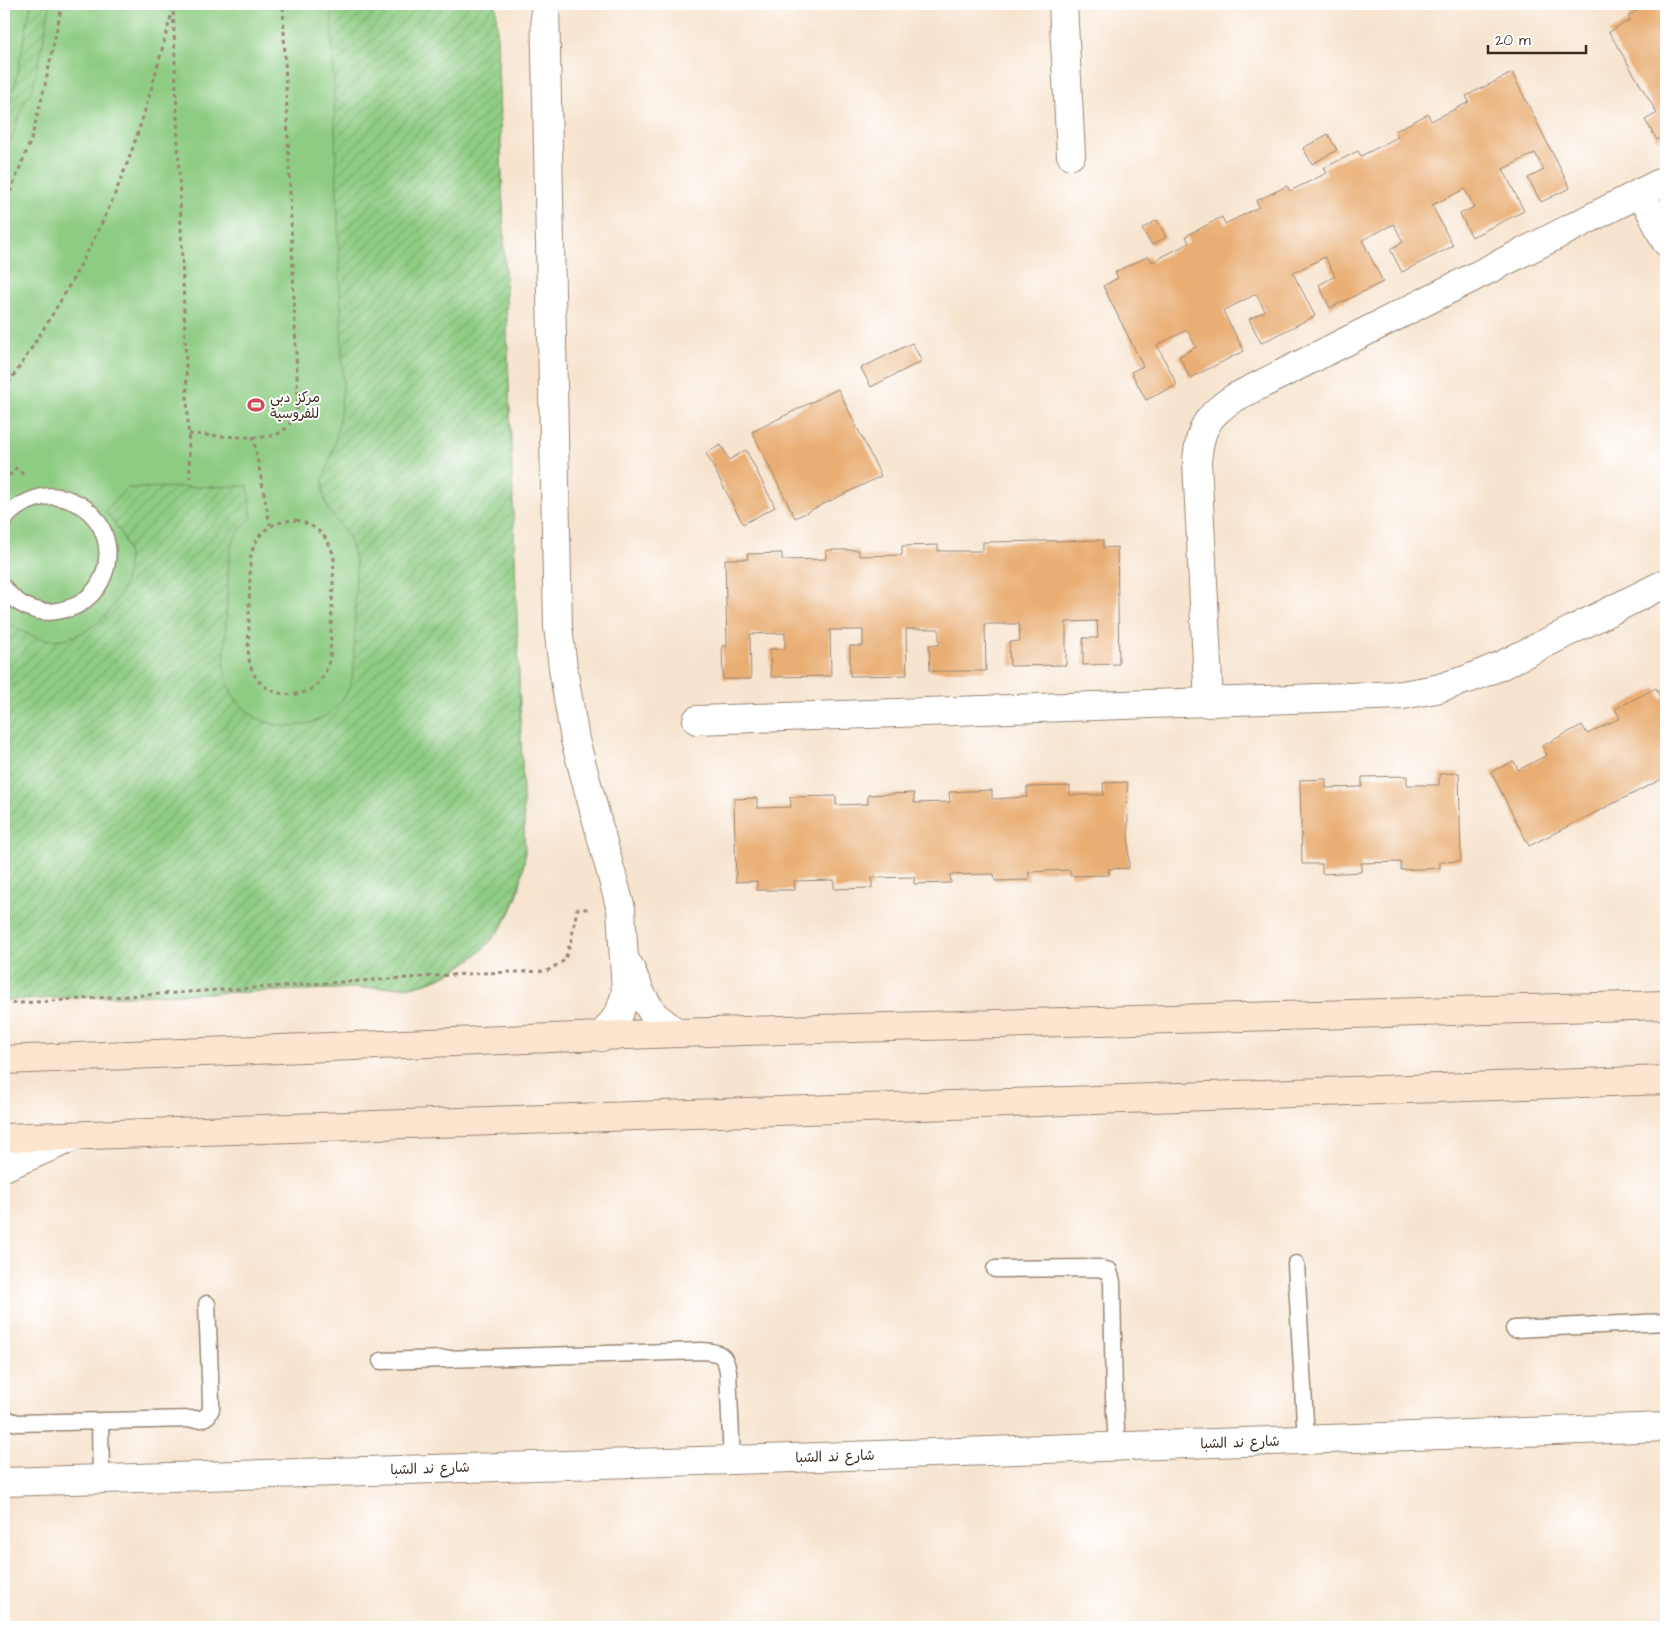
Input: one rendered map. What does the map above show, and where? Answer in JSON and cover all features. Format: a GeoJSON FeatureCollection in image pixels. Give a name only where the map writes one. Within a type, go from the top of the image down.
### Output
{"type":"FeatureCollection","features":[{"type":"Feature","properties":{"kind":"main road"},"geometry":{"type":"LineString","coordinates":[[4,1060],[677,1033],[1666,1005]]}},
{"type":"Feature","properties":{"kind":"main road"},"geometry":{"type":"LineString","coordinates":[[4,1138],[1666,1080]]}},
{"type":"Feature","properties":{"kind":"street"},"geometry":{"type":"LineString","coordinates":[[545,4],[558,627],[575,740],[621,909],[624,956],[626,993],[619,1014],[601,1036]]}},
{"type":"Feature","properties":{"kind":"street"},"geometry":{"type":"LineString","coordinates":[[1063,4],[1071,155]]}},
{"type":"Feature","properties":{"kind":"street"},"geometry":{"type":"LineString","coordinates":[[1209,702],[1197,461],[1199,442],[1206,424],[1218,409],[1234,398],[1666,180]]}},
{"type":"Feature","properties":{"kind":"street"},"geometry":{"type":"LineString","coordinates":[[1641,192],[1666,242]]}},
{"type":"Feature","properties":{"kind":"street"},"geometry":{"type":"LineString","coordinates":[[697,720],[1402,695],[1436,689],[1500,666],[1666,583]]}},
{"type":"Feature","properties":{"kind":"street"},"geometry":{"type":"LineString","coordinates":[[624,956],[641,994],[654,1015],[677,1033]]}},
{"type":"Feature","properties":{"kind":"street"},"geometry":{"type":"LineString","coordinates":[[4,1167],[77,1135]]}},
{"type":"Feature","properties":{"kind":"street","name":"شارع ند الشبا"},"geometry":{"type":"LineString","coordinates":[[4,1482],[732,1460],[1666,1427]]}},
{"type":"Feature","properties":{"kind":"lane"},"geometry":{"type":"LineString","coordinates":[[4,520],[16,507],[31,500],[47,496],[64,498],[79,504],[92,514],[102,528],[107,543],[108,560],[104,576],[96,590],[84,601],[70,609],[53,612],[36,610],[21,604],[8,594],[4,588]]}},
{"type":"Feature","properties":{"kind":"lane"},"geometry":{"type":"LineString","coordinates":[[1296,1264],[1306,1440]]}},
{"type":"Feature","properties":{"kind":"lane"},"geometry":{"type":"LineString","coordinates":[[995,1269],[1098,1268],[1109,1271],[1112,1282],[1114,1397],[1117,1446]]}},
{"type":"Feature","properties":{"kind":"lane"},"geometry":{"type":"LineString","coordinates":[[4,1416],[7,1420],[18,1424],[202,1419],[208,1415],[211,1409],[207,1304]]}},
{"type":"Feature","properties":{"kind":"lane"},"geometry":{"type":"LineString","coordinates":[[1514,1329],[1666,1322]]}},
{"type":"Feature","properties":{"kind":"lane"},"geometry":{"type":"LineString","coordinates":[[381,1361],[712,1352],[721,1355],[726,1361],[728,1371],[732,1460]]}},
{"type":"Feature","properties":{"kind":"lane"},"geometry":{"type":"LineString","coordinates":[[100,1422],[101,1478]]}},
{"type":"Feature","properties":{"kind":"path"},"geometry":{"type":"LineString","coordinates":[[4,207],[31,140],[46,81],[62,4]]}},
{"type":"Feature","properties":{"kind":"path"},"geometry":{"type":"LineString","coordinates":[[173,4],[190,478]]}},
{"type":"Feature","properties":{"kind":"path"},"geometry":{"type":"LineString","coordinates":[[189,434],[276,435],[290,424],[298,405],[284,4]]}},
{"type":"Feature","properties":{"kind":"path"},"geometry":{"type":"LineString","coordinates":[[4,390],[39,338],[84,260],[121,179],[150,95],[173,8]]}},
{"type":"Feature","properties":{"kind":"path"},"geometry":{"type":"LineString","coordinates":[[253,436],[270,526]]}},
{"type":"Feature","properties":{"kind":"path"},"geometry":{"type":"LineString","coordinates":[[296,520],[308,523],[326,537],[334,558],[330,656],[327,671],[318,684],[304,692],[288,695],[273,692],[260,682],[251,669],[248,653],[250,559],[253,546],[260,535],[270,526],[283,521],[296,520]]}},
{"type":"Feature","properties":{"kind":"path"},"geometry":{"type":"LineString","coordinates":[[4,1004],[483,973],[547,971],[565,960],[572,937],[577,909],[621,909]]}},
{"type":"Feature","properties":{"kind":"green space","name":"مركز دبي للفروسية"},"geometry":{"type":"Polygon","coordinates":[[[4,4],[496,4],[525,855],[521,883],[516,900],[500,930],[476,955],[446,975],[430,982],[407,987],[4,1000],[4,4]]]}},
{"type":"Feature","properties":{"kind":"green space"},"geometry":{"type":"Polygon","coordinates":[[[31,4],[50,4],[32,91],[26,98],[4,160],[4,123],[16,80],[31,4]]]}},
{"type":"Feature","properties":{"kind":"green space"},"geometry":{"type":"Polygon","coordinates":[[[331,4],[496,4],[525,855],[514,902],[504,922],[492,939],[477,954],[460,967],[415,986],[4,1000],[4,619],[19,630],[30,635],[48,639],[66,638],[83,632],[98,622],[111,609],[120,594],[126,576],[128,558],[126,545],[121,533],[105,511],[127,488],[248,486],[252,518],[236,536],[231,547],[229,559],[224,667],[230,689],[246,710],[261,720],[277,725],[294,726],[311,723],[326,715],[339,704],[349,688],[354,666],[356,563],[348,536],[328,510],[323,491],[323,481],[335,443],[343,384],[331,4]]]}},
{"type":"Feature","properties":{"kind":"building"},"geometry":{"type":"Polygon","coordinates":[[[1648,4],[1655,4],[1657,7],[1666,4],[1666,135],[1657,140],[1645,120],[1657,113],[1609,32],[1630,20],[1628,16],[1648,4]]]}},
{"type":"Feature","properties":{"kind":"building"},"geometry":{"type":"Polygon","coordinates":[[[1512,73],[1570,188],[1541,202],[1528,178],[1544,170],[1535,153],[1503,169],[1524,211],[1472,237],[1460,214],[1474,207],[1465,189],[1432,205],[1453,246],[1402,272],[1390,249],[1403,242],[1394,224],[1362,240],[1383,282],[1330,308],[1319,285],[1335,276],[1325,257],[1293,273],[1315,316],[1261,343],[1249,319],[1265,311],[1256,294],[1223,311],[1244,351],[1190,378],[1179,356],[1196,347],[1187,330],[1157,345],[1177,385],[1146,400],[1131,372],[1143,366],[1103,286],[1118,278],[1115,272],[1149,256],[1152,262],[1189,243],[1186,236],[1222,217],[1225,224],[1259,207],[1256,201],[1287,186],[1290,191],[1327,173],[1324,168],[1358,151],[1361,156],[1398,137],[1395,131],[1428,114],[1431,121],[1469,102],[1466,96],[1512,73]]]}},
{"type":"Feature","properties":{"kind":"building"},"geometry":{"type":"Polygon","coordinates":[[[1328,134],[1337,150],[1312,164],[1303,148],[1328,134]]]}},
{"type":"Feature","properties":{"kind":"building"},"geometry":{"type":"Polygon","coordinates":[[[1157,220],[1166,237],[1152,245],[1142,229],[1157,220]]]}},
{"type":"Feature","properties":{"kind":"building"},"geometry":{"type":"Polygon","coordinates":[[[912,343],[922,361],[871,387],[861,368],[912,343]]]}},
{"type":"Feature","properties":{"kind":"building"},"geometry":{"type":"Polygon","coordinates":[[[838,389],[881,476],[795,518],[752,432],[838,389]]]}},
{"type":"Feature","properties":{"kind":"building"},"geometry":{"type":"Polygon","coordinates":[[[721,445],[729,460],[746,450],[775,507],[743,524],[706,453],[721,445]]]}},
{"type":"Feature","properties":{"kind":"building"},"geometry":{"type":"Polygon","coordinates":[[[1103,540],[1103,548],[1117,547],[1119,664],[1083,665],[1083,638],[1098,638],[1097,621],[1066,622],[1066,665],[1010,666],[1009,642],[1020,641],[1019,624],[985,624],[986,671],[930,671],[929,645],[939,645],[939,629],[906,629],[907,675],[850,676],[850,646],[863,646],[863,630],[830,630],[831,676],[771,677],[770,649],[785,649],[785,633],[750,634],[751,679],[723,679],[722,646],[727,646],[725,559],[748,559],[747,554],[782,553],[782,560],[826,559],[826,550],[859,550],[859,556],[902,555],[902,546],[938,545],[938,551],[983,551],[983,542],[1103,540]]]}},
{"type":"Feature","properties":{"kind":"building"},"geometry":{"type":"Polygon","coordinates":[[[1656,688],[1661,699],[1666,696],[1666,777],[1529,846],[1491,772],[1514,761],[1518,770],[1547,755],[1542,746],[1582,725],[1587,734],[1620,718],[1615,709],[1656,688]]]}},
{"type":"Feature","properties":{"kind":"building"},"geometry":{"type":"Polygon","coordinates":[[[1459,773],[1461,861],[1440,862],[1440,868],[1401,870],[1401,862],[1361,863],[1361,872],[1322,874],[1322,864],[1302,864],[1300,780],[1326,779],[1326,788],[1362,787],[1362,777],[1407,776],[1407,785],[1439,785],[1439,774],[1459,773]]]}},
{"type":"Feature","properties":{"kind":"building"},"geometry":{"type":"Polygon","coordinates":[[[1127,782],[1129,868],[1109,869],[1109,875],[1070,876],[1070,870],[1029,872],[1029,880],[995,881],[994,874],[950,875],[951,883],[914,884],[914,877],[872,878],[872,888],[834,889],[834,880],[794,881],[795,890],[757,890],[757,881],[736,882],[734,799],[757,798],[757,808],[791,807],[790,797],[836,796],[836,805],[868,804],[868,795],[914,793],[914,803],[950,802],[949,792],[992,790],[992,799],[1027,797],[1027,787],[1070,786],[1070,795],[1104,795],[1103,783],[1127,782]]]}},
{"type":"Feature","properties":{"kind":"place","name":"مركز دبي للفروسية"},"geometry":{"type":"Point","coordinates":[256,405]}}]}
